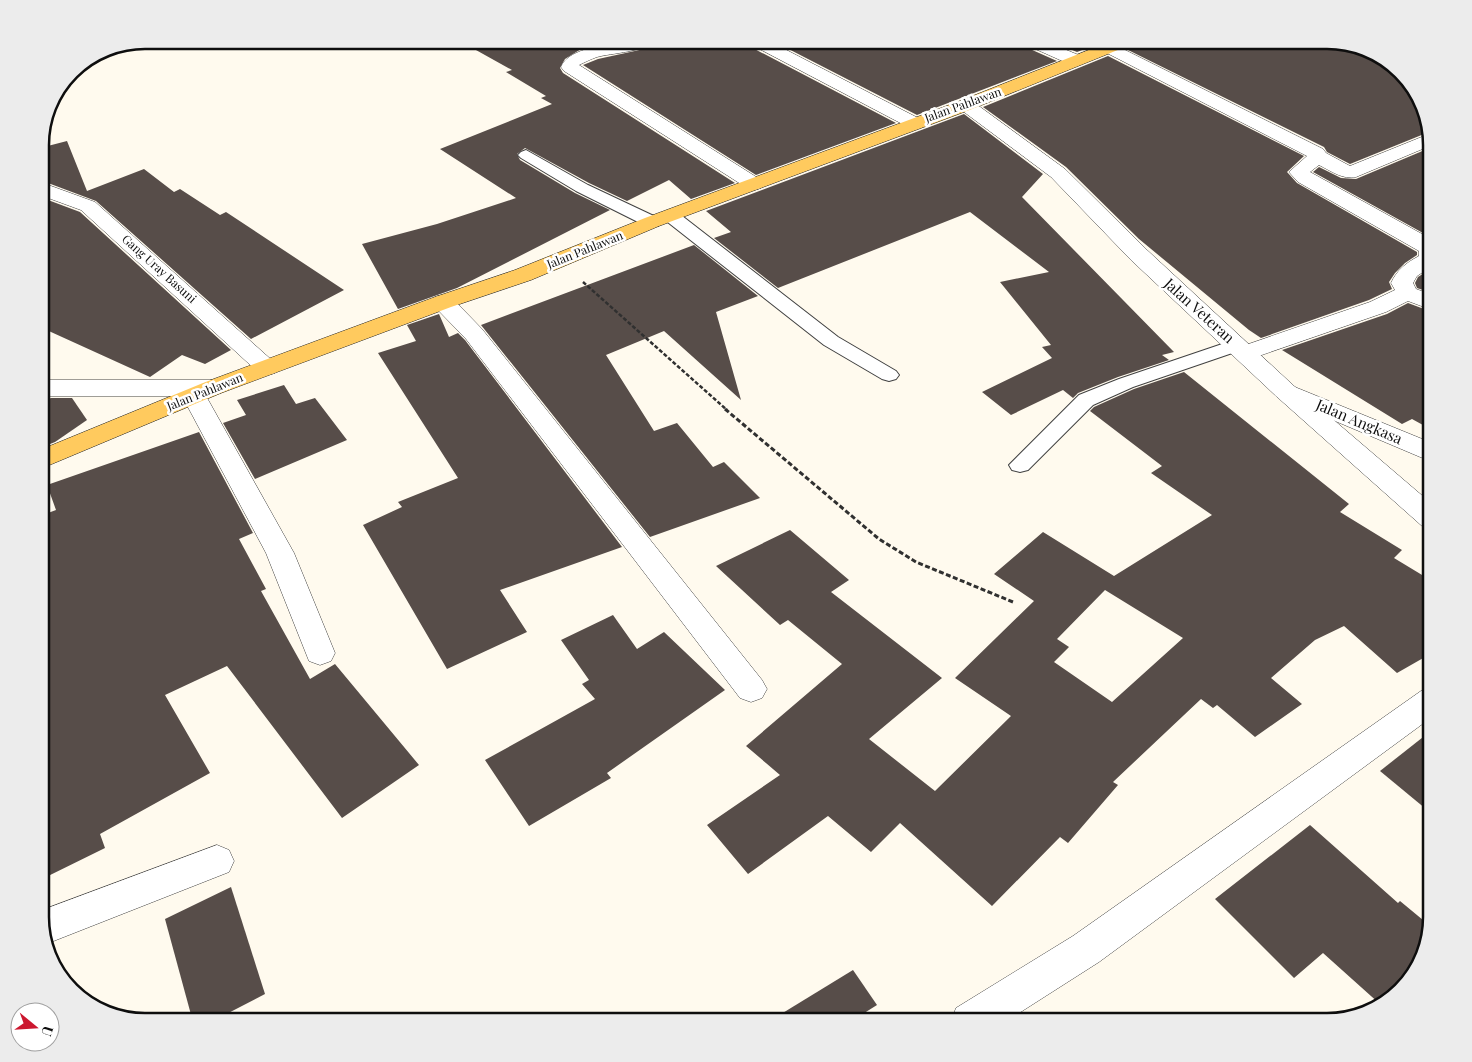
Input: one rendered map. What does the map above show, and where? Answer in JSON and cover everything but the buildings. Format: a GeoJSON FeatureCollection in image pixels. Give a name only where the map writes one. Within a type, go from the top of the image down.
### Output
{"type":"FeatureCollection","features":[{"type":"Feature","properties":{"kind":"main road","name":"Jalan Pahlawan"},"geometry":{"type":"LineString","coordinates":[[49,456],[203,392],[443,302],[523,275],[661,219],[966,105],[1104,49]]}},
{"type":"Feature","properties":{"kind":"street"},"geometry":{"type":"LineString","coordinates":[[613,49],[592,53],[572,62],[570,67],[754,184]]}},
{"type":"Feature","properties":{"kind":"street"},"geometry":{"type":"LineString","coordinates":[[771,49],[914,123]]}},
{"type":"Feature","properties":{"kind":"street"},"geometry":{"type":"LineString","coordinates":[[1050,49],[1076,60]]}},
{"type":"Feature","properties":{"kind":"street"},"geometry":{"type":"LineString","coordinates":[[1113,49],[1280,134],[1349,173],[1423,142]]}},
{"type":"Feature","properties":{"kind":"street","name":"Jalan Veteran"},"geometry":{"type":"LineString","coordinates":[[966,105],[1058,173],[1138,255],[1285,391],[1423,511]]}},
{"type":"Feature","properties":{"kind":"street"},"geometry":{"type":"LineString","coordinates":[[1318,157],[1299,172],[1305,178],[1423,242]]}},
{"type":"Feature","properties":{"kind":"street","name":"Gang Uray Basuni"},"geometry":{"type":"LineString","coordinates":[[49,191],[88,206],[267,368]]}},
{"type":"Feature","properties":{"kind":"street"},"geometry":{"type":"LineString","coordinates":[[1423,263],[1407,272],[1402,283],[1408,293],[1423,299]]}},
{"type":"Feature","properties":{"kind":"street"},"geometry":{"type":"LineString","coordinates":[[1241,349],[1378,307],[1408,293]]}},
{"type":"Feature","properties":{"kind":"street"},"geometry":{"type":"LineString","coordinates":[[443,302],[474,334],[751,689]]}},
{"type":"Feature","properties":{"kind":"street"},"geometry":{"type":"LineString","coordinates":[[49,388],[203,392],[280,553],[320,653]]}},
{"type":"Feature","properties":{"kind":"street","name":"Jalan Angkasa"},"geometry":{"type":"LineString","coordinates":[[1285,391],[1423,449]]}},
{"type":"Feature","properties":{"kind":"street"},"geometry":{"type":"LineString","coordinates":[[984,1013],[1086,949],[1423,706]]}},
{"type":"Feature","properties":{"kind":"street"},"geometry":{"type":"LineString","coordinates":[[49,925],[217,861]]}},
{"type":"Feature","properties":{"kind":"lane"},"geometry":{"type":"LineString","coordinates":[[526,155],[582,188],[661,219],[831,341],[889,375]]}},
{"type":"Feature","properties":{"kind":"lane"},"geometry":{"type":"LineString","coordinates":[[1020,465],[1086,400],[1126,383],[1241,349]]}},
{"type":"Feature","properties":{"kind":"path"},"geometry":{"type":"LineString","coordinates":[[564,258],[584,284],[693,381],[879,540],[916,562],[1012,602]]}}]}
